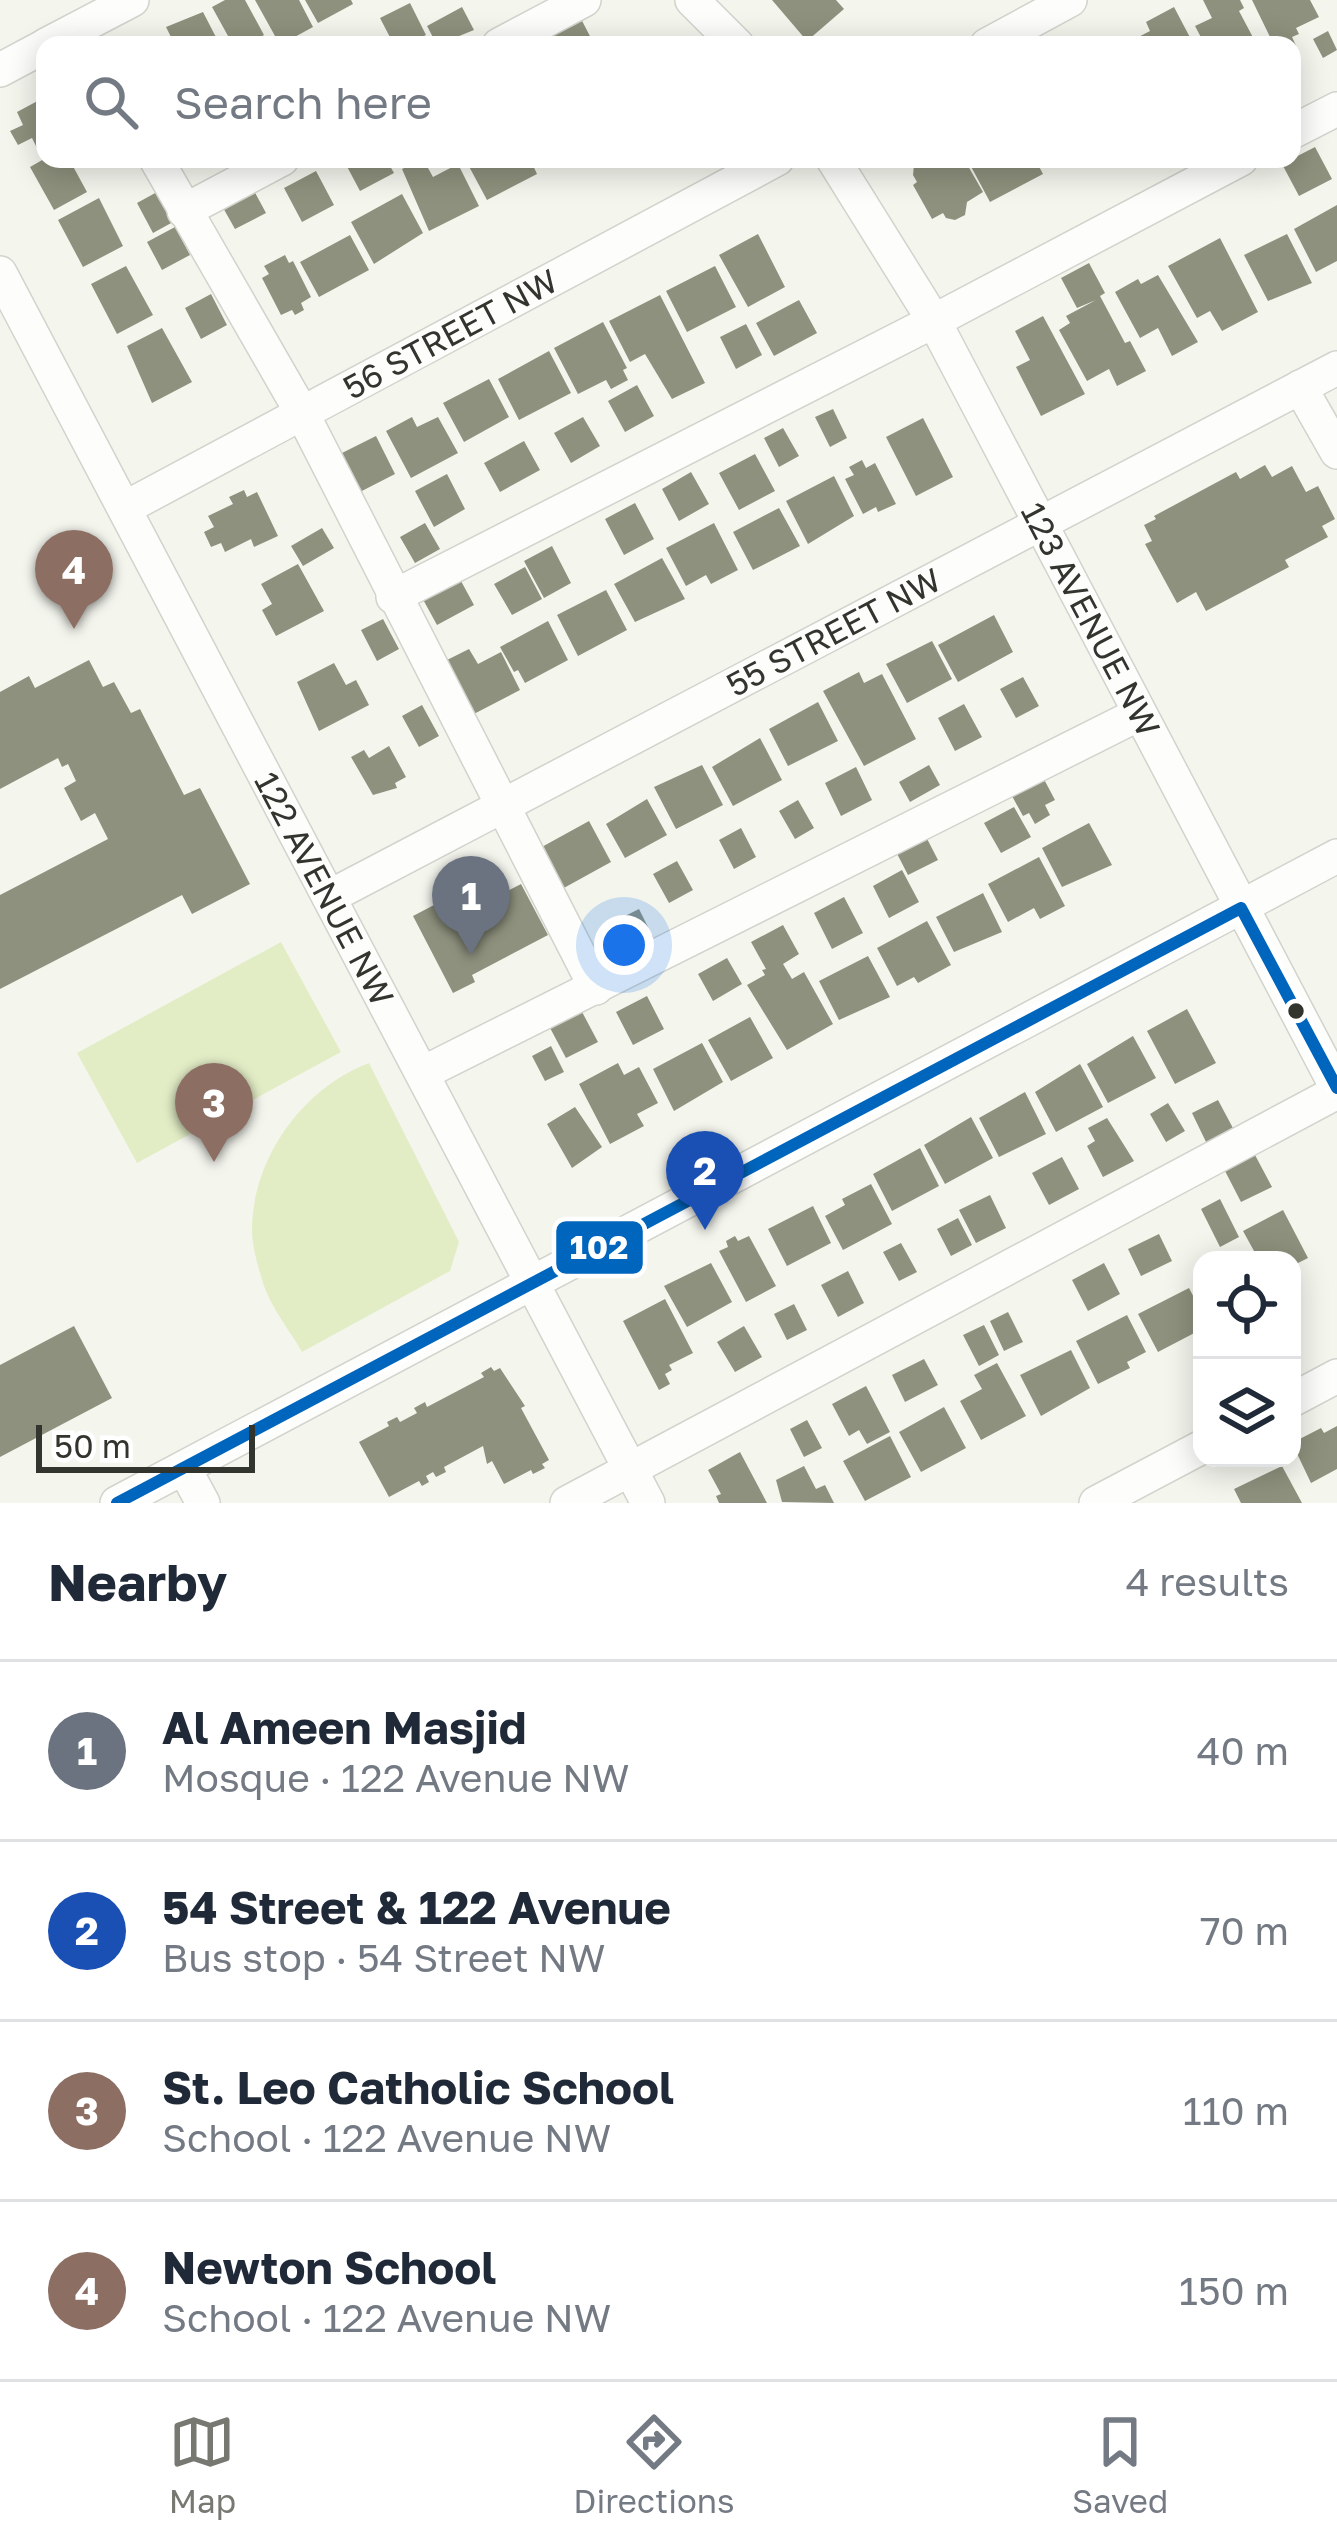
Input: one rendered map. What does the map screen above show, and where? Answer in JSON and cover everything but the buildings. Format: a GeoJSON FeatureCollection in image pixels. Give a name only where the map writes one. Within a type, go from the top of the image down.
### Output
{"type":"FeatureCollection","features":[{"type":"Feature","properties":{"kind":"street"},"geometry":{"type":"LineString","coordinates":[[87,35],[131,0]]}},
{"type":"Feature","properties":{"kind":"street"},"geometry":{"type":"LineString","coordinates":[[516,36],[584,0]]}},
{"type":"Feature","properties":{"kind":"street"},"geometry":{"type":"LineString","coordinates":[[692,0],[728,36]]}},
{"type":"Feature","properties":{"kind":"street"},"geometry":{"type":"LineString","coordinates":[[1004,36],[1070,0]]}},
{"type":"Feature","properties":{"kind":"street"},"geometry":{"type":"LineString","coordinates":[[0,70],[36,50]]}},
{"type":"Feature","properties":{"kind":"street"},"geometry":{"type":"LineString","coordinates":[[1301,127],[1337,109]]}},
{"type":"Feature","properties":{"kind":"street"},"geometry":{"type":"LineString","coordinates":[[161,168],[302,413],[596,988]]}},
{"type":"Feature","properties":{"kind":"street"},"geometry":{"type":"LineString","coordinates":[[184,211],[265,168]]}},
{"type":"Feature","properties":{"kind":"street","name":"56 STREET NW"},"geometry":{"type":"LineString","coordinates":[[124,508],[760,168]]}},
{"type":"Feature","properties":{"kind":"street","name":"123 AVENUE NW"},"geometry":{"type":"LineString","coordinates":[[839,168],[934,321],[1337,1090]]}},
{"type":"Feature","properties":{"kind":"street"},"geometry":{"type":"LineString","coordinates":[[393,597],[1224,168]]}},
{"type":"Feature","properties":{"kind":"street","name":"122 AVENUE NW"},"geometry":{"type":"LineString","coordinates":[[0,273],[649,1503]]}},
{"type":"Feature","properties":{"kind":"street","name":"55 STREET NW"},"geometry":{"type":"LineString","coordinates":[[329,897],[1337,368]]}},
{"type":"Feature","properties":{"kind":"street"},"geometry":{"type":"LineString","coordinates":[[1300,387],[1337,452]]}},
{"type":"Feature","properties":{"kind":"street"},"geometry":{"type":"LineString","coordinates":[[423,1073],[1139,713]]}},
{"type":"Feature","properties":{"kind":"street"},"geometry":{"type":"LineString","coordinates":[[117,1503],[1337,856]]}},
{"type":"Feature","properties":{"kind":"street"},"geometry":{"type":"LineString","coordinates":[[568,1503],[1337,1090]]}},
{"type":"Feature","properties":{"kind":"street"},"geometry":{"type":"LineString","coordinates":[[1301,1395],[1337,1376]]}},
{"type":"Feature","properties":{"kind":"street"},"geometry":{"type":"LineString","coordinates":[[1096,1503],[1193,1452]]}},
{"type":"Feature","properties":{"kind":"street"},"geometry":{"type":"LineString","coordinates":[[184,1468],[202,1503]]}},
{"type":"Feature","properties":{"kind":"green space"},"geometry":{"type":"Polygon","coordinates":[[[281,942],[341,1052],[137,1163],[77,1053],[281,942]]]}},
{"type":"Feature","properties":{"kind":"green space"},"geometry":{"type":"Polygon","coordinates":[[[369,1063],[459,1242],[450,1271],[302,1352],[264,1286],[252,1237],[254,1204],[272,1152],[303,1108],[345,1074],[369,1063]]]}},
{"type":"Feature","properties":{"kind":"transit line","name":"102"},"geometry":{"type":"LineString","coordinates":[[1241,908],[1337,1088]]}},
{"type":"Feature","properties":{"kind":"transit line","name":"102"},"geometry":{"type":"LineString","coordinates":[[117,1503],[1241,908]]}},
{"type":"Feature","properties":{"kind":"place","name":"Newton School"},"geometry":{"type":"Point","coordinates":[74,629]}},
{"type":"Feature","properties":{"kind":"place","name":"Al Ameen Masjid"},"geometry":{"type":"Point","coordinates":[471,955]}},
{"type":"Feature","properties":{"kind":"place","name":"St. Leo Catholic School"},"geometry":{"type":"Point","coordinates":[214,1162]}},
{"type":"Feature","properties":{"kind":"place","name":"54 Street & 122 Avenue"},"geometry":{"type":"Point","coordinates":[705,1230]}}]}
